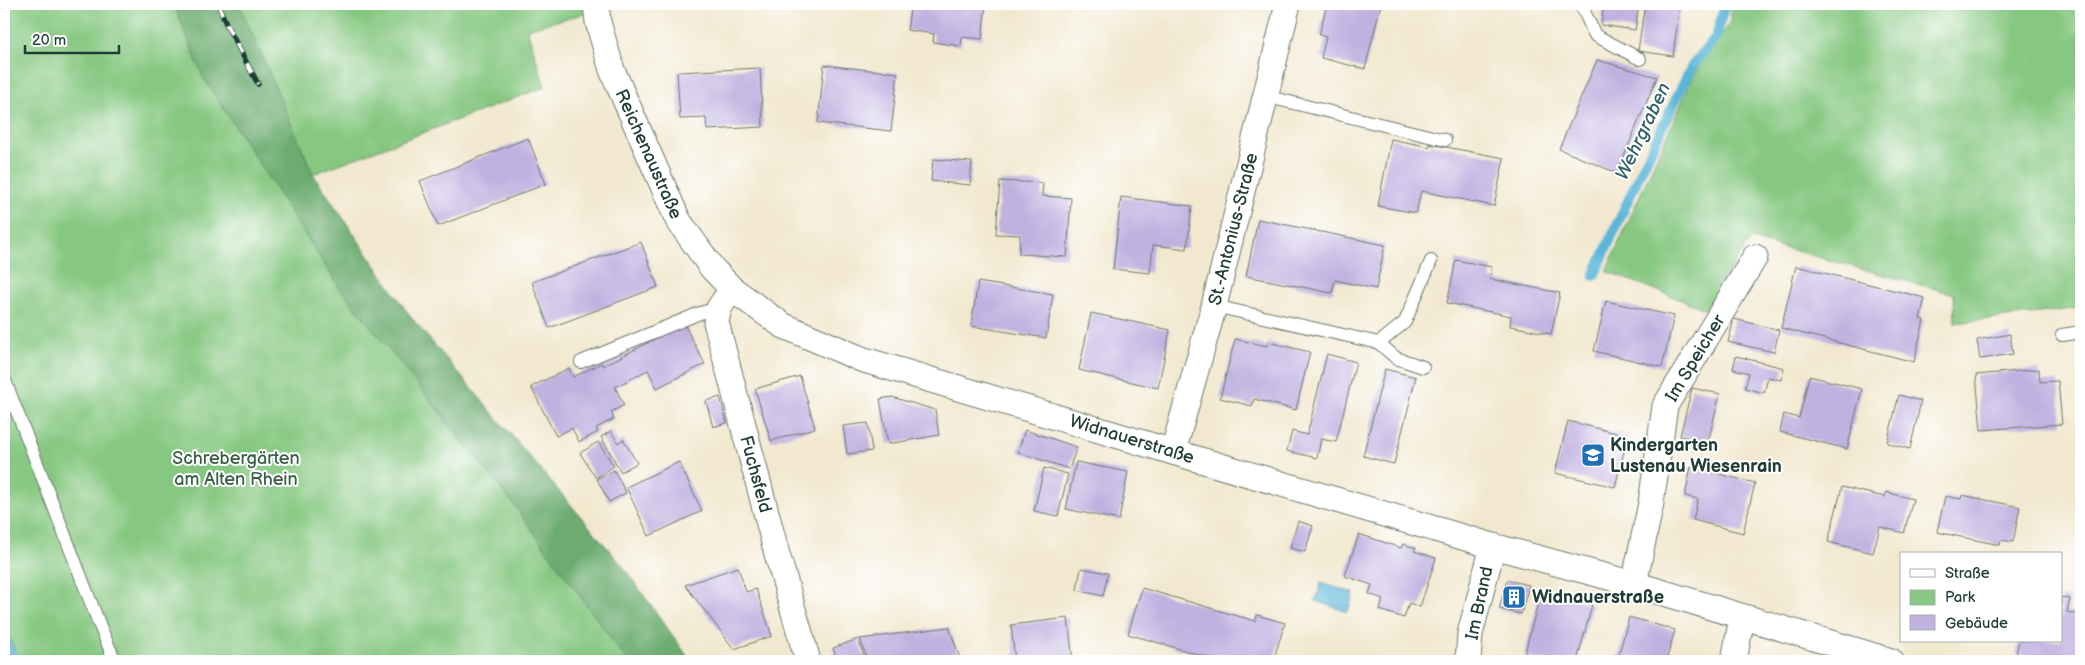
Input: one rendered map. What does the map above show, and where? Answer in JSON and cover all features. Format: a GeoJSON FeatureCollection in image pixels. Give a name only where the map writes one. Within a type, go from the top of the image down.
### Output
{"type":"FeatureCollection","features":[{"type":"Feature","properties":{"kind":"street","name":"Reichenaustraße"},"geometry":{"type":"LineString","coordinates":[[596,4],[598,22],[612,70],[678,220],[712,268],[726,298]]}},
{"type":"Feature","properties":{"kind":"street","name":"St.-Antonius-Straße"},"geometry":{"type":"LineString","coordinates":[[1173,452],[1214,306],[1288,4]]}},
{"type":"Feature","properties":{"kind":"street","name":"Im Speicher"},"geometry":{"type":"LineString","coordinates":[[1634,584],[1651,503],[1665,406],[1755,257]]}},
{"type":"Feature","properties":{"kind":"street","name":"Widnauerstraße"},"geometry":{"type":"LineString","coordinates":[[726,298],[782,325],[861,359],[1493,546],[1634,584],[1891,661]]}},
{"type":"Feature","properties":{"kind":"street","name":"Fuchsfeld"},"geometry":{"type":"LineString","coordinates":[[726,298],[716,322],[808,661]]}},
{"type":"Feature","properties":{"kind":"street","name":"Im Brand"},"geometry":{"type":"LineString","coordinates":[[1468,661],[1470,634],[1493,546]]}},
{"type":"Feature","properties":{"kind":"street"},"geometry":{"type":"LineString","coordinates":[[1734,661],[1742,617]]}},
{"type":"Feature","properties":{"kind":"lane"},"geometry":{"type":"LineString","coordinates":[[1584,4],[1583,8],[1595,35],[1640,59]]}},
{"type":"Feature","properties":{"kind":"lane"},"geometry":{"type":"LineString","coordinates":[[1266,96],[1445,140]]}},
{"type":"Feature","properties":{"kind":"lane"},"geometry":{"type":"LineString","coordinates":[[1379,343],[1405,322],[1431,261]]}},
{"type":"Feature","properties":{"kind":"lane"},"geometry":{"type":"LineString","coordinates":[[581,362],[700,312],[726,298]]}},
{"type":"Feature","properties":{"kind":"lane"},"geometry":{"type":"LineString","coordinates":[[1214,306],[1379,343],[1396,358],[1423,367]]}},
{"type":"Feature","properties":{"kind":"lane"},"geometry":{"type":"LineString","coordinates":[[2062,336],[2081,332]]}},
{"type":"Feature","properties":{"kind":"lane"},"geometry":{"type":"LineString","coordinates":[[4,378],[115,661]]}},
{"type":"Feature","properties":{"kind":"green space","name":"Schrebergärten am Alten Rhein"},"geometry":{"type":"Polygon","coordinates":[[[4,4],[174,4],[203,77],[628,661],[20,661],[4,627],[4,4]]]}},
{"type":"Feature","properties":{"kind":"green space"},"geometry":{"type":"Polygon","coordinates":[[[174,4],[239,4],[313,174],[410,316],[622,565],[691,661],[627,661],[511,501],[339,287],[203,77],[174,4]]]}},
{"type":"Feature","properties":{"kind":"green space"},"geometry":{"type":"Polygon","coordinates":[[[239,4],[584,4],[586,13],[527,29],[545,87],[313,174],[239,4]]]}},
{"type":"Feature","properties":{"kind":"green space"},"geometry":{"type":"Polygon","coordinates":[[[1731,4],[2081,4],[2081,308],[1955,323],[1954,294],[1751,239],[1705,309],[1606,271],[1697,68],[1730,23],[1731,4]]]}},
{"type":"Feature","properties":{"kind":"water"},"geometry":{"type":"Polygon","coordinates":[[[1321,583],[1354,593],[1348,612],[1315,601],[1321,583]]]}},
{"type":"Feature","properties":{"kind":"water"},"geometry":{"type":"Polygon","coordinates":[[[4,627],[20,661],[4,661],[4,627]]]}},
{"type":"Feature","properties":{"kind":"building"},"geometry":{"type":"Polygon","coordinates":[[[911,4],[986,4],[982,39],[962,37],[961,46],[933,42],[934,34],[907,30],[911,4]]]}},
{"type":"Feature","properties":{"kind":"building"},"geometry":{"type":"Polygon","coordinates":[[[1327,4],[1381,4],[1365,69],[1321,58],[1326,37],[1319,35],[1327,4]]]}},
{"type":"Feature","properties":{"kind":"building"},"geometry":{"type":"Polygon","coordinates":[[[1531,4],[1560,4],[1559,9],[1531,4]]]}},
{"type":"Feature","properties":{"kind":"building"},"geometry":{"type":"Polygon","coordinates":[[[1604,4],[1639,4],[1635,30],[1601,25],[1604,4]]]}},
{"type":"Feature","properties":{"kind":"building"},"geometry":{"type":"Polygon","coordinates":[[[1645,4],[1680,4],[1673,56],[1638,51],[1645,4]]]}},
{"type":"Feature","properties":{"kind":"building"},"geometry":{"type":"Polygon","coordinates":[[[1597,60],[1657,77],[1617,173],[1559,149],[1597,60]]]}},
{"type":"Feature","properties":{"kind":"building"},"geometry":{"type":"Polygon","coordinates":[[[824,65],[898,73],[891,131],[818,123],[824,65]]]}},
{"type":"Feature","properties":{"kind":"building"},"geometry":{"type":"Polygon","coordinates":[[[760,68],[763,127],[707,130],[706,118],[680,119],[677,72],[760,68]]]}},
{"type":"Feature","properties":{"kind":"building"},"geometry":{"type":"Polygon","coordinates":[[[528,138],[546,184],[438,226],[420,181],[528,138]]]}},
{"type":"Feature","properties":{"kind":"building"},"geometry":{"type":"Polygon","coordinates":[[[1391,139],[1430,147],[1430,144],[1504,158],[1494,206],[1421,191],[1416,213],[1378,206],[1391,139]]]}},
{"type":"Feature","properties":{"kind":"building"},"geometry":{"type":"Polygon","coordinates":[[[933,159],[972,162],[970,185],[931,181],[933,159]]]}},
{"type":"Feature","properties":{"kind":"building"},"geometry":{"type":"Polygon","coordinates":[[[1000,181],[1043,183],[1042,196],[1071,198],[1067,257],[1019,254],[1020,235],[996,234],[1000,181]]]}},
{"type":"Feature","properties":{"kind":"building"},"geometry":{"type":"Polygon","coordinates":[[[1121,197],[1192,206],[1187,249],[1153,245],[1150,273],[1113,269],[1121,197]]]}},
{"type":"Feature","properties":{"kind":"building"},"geometry":{"type":"Polygon","coordinates":[[[1258,219],[1385,245],[1376,289],[1335,280],[1332,293],[1246,276],[1258,219]]]}},
{"type":"Feature","properties":{"kind":"building"},"geometry":{"type":"Polygon","coordinates":[[[641,242],[658,287],[549,328],[532,282],[641,242]]]}},
{"type":"Feature","properties":{"kind":"building"},"geometry":{"type":"Polygon","coordinates":[[[1456,260],[1492,267],[1490,279],[1560,293],[1551,334],[1510,326],[1511,316],[1447,303],[1456,260]]]}},
{"type":"Feature","properties":{"kind":"building"},"geometry":{"type":"Polygon","coordinates":[[[1796,266],[1925,298],[1920,319],[1924,320],[1914,362],[1781,328],[1796,266]]]}},
{"type":"Feature","properties":{"kind":"building"},"geometry":{"type":"Polygon","coordinates":[[[978,282],[1053,294],[1046,338],[971,326],[978,282]]]}},
{"type":"Feature","properties":{"kind":"building"},"geometry":{"type":"Polygon","coordinates":[[[1606,301],[1674,316],[1662,367],[1594,351],[1606,301]]]}},
{"type":"Feature","properties":{"kind":"building"},"geometry":{"type":"Polygon","coordinates":[[[1091,313],[1170,330],[1158,388],[1079,370],[1091,313]]]}},
{"type":"Feature","properties":{"kind":"building"},"geometry":{"type":"Polygon","coordinates":[[[1734,319],[1779,330],[1774,352],[1728,342],[1734,319]]]}},
{"type":"Feature","properties":{"kind":"building"},"geometry":{"type":"Polygon","coordinates":[[[684,324],[705,364],[657,388],[648,370],[615,387],[624,405],[611,412],[614,419],[596,428],[598,432],[579,442],[572,428],[556,436],[531,387],[569,368],[573,377],[602,363],[603,366],[684,324]]]}},
{"type":"Feature","properties":{"kind":"building"},"geometry":{"type":"Polygon","coordinates":[[[2010,334],[2013,354],[1980,359],[1977,340],[2010,334]]]}},
{"type":"Feature","properties":{"kind":"building"},"geometry":{"type":"Polygon","coordinates":[[[1235,339],[1267,346],[1268,342],[1310,352],[1296,410],[1254,399],[1252,406],[1220,398],[1235,339]]]}},
{"type":"Feature","properties":{"kind":"building"},"geometry":{"type":"Polygon","coordinates":[[[1327,354],[1356,362],[1336,442],[1321,439],[1317,458],[1287,451],[1292,431],[1307,435],[1327,354]]]}},
{"type":"Feature","properties":{"kind":"building"},"geometry":{"type":"Polygon","coordinates":[[[1736,356],[1784,368],[1781,380],[1768,377],[1764,393],[1745,388],[1749,373],[1733,369],[1736,356]]]}},
{"type":"Feature","properties":{"kind":"building"},"geometry":{"type":"Polygon","coordinates":[[[1385,369],[1416,377],[1394,464],[1363,456],[1385,369]]]}},
{"type":"Feature","properties":{"kind":"building"},"geometry":{"type":"Polygon","coordinates":[[[2039,369],[2040,382],[2058,381],[2062,424],[1981,430],[1976,375],[2039,369]]]}},
{"type":"Feature","properties":{"kind":"building"},"geometry":{"type":"Polygon","coordinates":[[[800,376],[815,428],[771,441],[755,389],[800,376]]]}},
{"type":"Feature","properties":{"kind":"building"},"geometry":{"type":"Polygon","coordinates":[[[1809,376],[1862,389],[1847,449],[1780,432],[1784,414],[1799,418],[1809,376]]]}},
{"type":"Feature","properties":{"kind":"building"},"geometry":{"type":"Polygon","coordinates":[[[1692,388],[1720,394],[1708,442],[1680,436],[1692,388]]]}},
{"type":"Feature","properties":{"kind":"building"},"geometry":{"type":"Polygon","coordinates":[[[1899,395],[1921,401],[1910,449],[1887,443],[1899,395]]]}},
{"type":"Feature","properties":{"kind":"building"},"geometry":{"type":"Polygon","coordinates":[[[720,397],[727,423],[713,427],[706,401],[720,397]]]}},
{"type":"Feature","properties":{"kind":"building"},"geometry":{"type":"Polygon","coordinates":[[[892,397],[935,410],[939,435],[888,444],[880,399],[892,397]]]}},
{"type":"Feature","properties":{"kind":"building"},"geometry":{"type":"Polygon","coordinates":[[[1568,421],[1628,436],[1615,487],[1555,473],[1568,421]]]}},
{"type":"Feature","properties":{"kind":"building"},"geometry":{"type":"Polygon","coordinates":[[[868,423],[872,451],[847,454],[843,426],[868,423]]]}},
{"type":"Feature","properties":{"kind":"building"},"geometry":{"type":"Polygon","coordinates":[[[1025,430],[1077,447],[1069,469],[1018,452],[1025,430]]]}},
{"type":"Feature","properties":{"kind":"building"},"geometry":{"type":"Polygon","coordinates":[[[611,431],[618,443],[623,439],[637,463],[621,472],[601,437],[611,431]]]}},
{"type":"Feature","properties":{"kind":"building"},"geometry":{"type":"Polygon","coordinates":[[[598,442],[614,466],[596,478],[580,453],[598,442]]]}},
{"type":"Feature","properties":{"kind":"building"},"geometry":{"type":"Polygon","coordinates":[[[679,462],[702,511],[649,536],[626,487],[679,462]]]}},
{"type":"Feature","properties":{"kind":"building"},"geometry":{"type":"Polygon","coordinates":[[[1076,462],[1128,472],[1119,520],[1066,509],[1076,462]]]}},
{"type":"Feature","properties":{"kind":"building"},"geometry":{"type":"Polygon","coordinates":[[[1691,467],[1755,483],[1743,533],[1693,520],[1698,499],[1685,496],[1691,467]]]}},
{"type":"Feature","properties":{"kind":"building"},"geometry":{"type":"Polygon","coordinates":[[[1044,468],[1068,474],[1058,516],[1034,511],[1044,468]]]}},
{"type":"Feature","properties":{"kind":"building"},"geometry":{"type":"Polygon","coordinates":[[[614,470],[626,493],[609,502],[597,479],[614,470]]]}},
{"type":"Feature","properties":{"kind":"building"},"geometry":{"type":"Polygon","coordinates":[[[1842,487],[1885,497],[1886,492],[1913,499],[1904,533],[1880,527],[1873,553],[1828,542],[1842,487]]]}},
{"type":"Feature","properties":{"kind":"building"},"geometry":{"type":"Polygon","coordinates":[[[1962,495],[2020,507],[2013,542],[2001,540],[2000,545],[1937,532],[1945,496],[1961,499],[1962,495]]]}},
{"type":"Feature","properties":{"kind":"building"},"geometry":{"type":"Polygon","coordinates":[[[1298,521],[1313,526],[1305,552],[1290,548],[1298,521]]]}},
{"type":"Feature","properties":{"kind":"building"},"geometry":{"type":"Polygon","coordinates":[[[1359,534],[1401,548],[1403,544],[1416,548],[1414,551],[1436,558],[1420,607],[1409,603],[1404,618],[1380,610],[1383,599],[1369,594],[1372,585],[1345,576],[1359,534]]]}},
{"type":"Feature","properties":{"kind":"building"},"geometry":{"type":"Polygon","coordinates":[[[738,567],[746,592],[756,589],[772,636],[734,649],[685,585],[738,567]]]}},
{"type":"Feature","properties":{"kind":"building"},"geometry":{"type":"Polygon","coordinates":[[[1081,568],[1108,573],[1103,596],[1077,590],[1081,568]]]}},
{"type":"Feature","properties":{"kind":"building","name":"Widnauerstraße"},"geometry":{"type":"Polygon","coordinates":[[[1507,580],[1529,585],[1521,614],[1499,609],[1507,580]]]}},
{"type":"Feature","properties":{"kind":"building"},"geometry":{"type":"Polygon","coordinates":[[[1142,588],[1255,621],[1257,615],[1285,623],[1273,661],[1221,661],[1128,634],[1142,588]]]}},
{"type":"Feature","properties":{"kind":"building"},"geometry":{"type":"Polygon","coordinates":[[[1541,591],[1592,605],[1577,661],[1545,661],[1524,656],[1541,591]]]}},
{"type":"Feature","properties":{"kind":"building"},"geometry":{"type":"Polygon","coordinates":[[[2062,597],[2070,599],[2067,612],[2081,615],[2081,661],[2049,661],[2016,654],[2019,642],[2062,642],[2062,597]]]}},
{"type":"Feature","properties":{"kind":"building"},"geometry":{"type":"Polygon","coordinates":[[[1629,617],[1675,630],[1666,661],[1617,661],[1629,617]]]}},
{"type":"Feature","properties":{"kind":"building"},"geometry":{"type":"Polygon","coordinates":[[[1068,618],[1073,661],[1015,661],[1011,625],[1068,618]]]}},
{"type":"Feature","properties":{"kind":"building"},"geometry":{"type":"Polygon","coordinates":[[[949,627],[961,661],[868,661],[860,639],[949,627]]]}},
{"type":"Feature","properties":{"kind":"building"},"geometry":{"type":"Polygon","coordinates":[[[858,639],[866,661],[837,661],[833,648],[858,639]]]}},
{"type":"Feature","properties":{"kind":"waterway","name":"Wehrgraben"},"geometry":{"type":"LineString","coordinates":[[1594,276],[1644,165],[1692,66],[1716,37],[1725,4]]}},
{"type":"Feature","properties":{"kind":"railway"},"geometry":{"type":"LineString","coordinates":[[218,4],[227,26],[258,84]]}},
{"type":"Feature","properties":{"kind":"place","name":"Kindergarten Lustenau Wiesenrain"},"geometry":{"type":"Point","coordinates":[1593,455]}},
{"type":"Feature","properties":{"kind":"place","name":"Widnauerstraße"},"geometry":{"type":"Point","coordinates":[1514,597]}}]}
